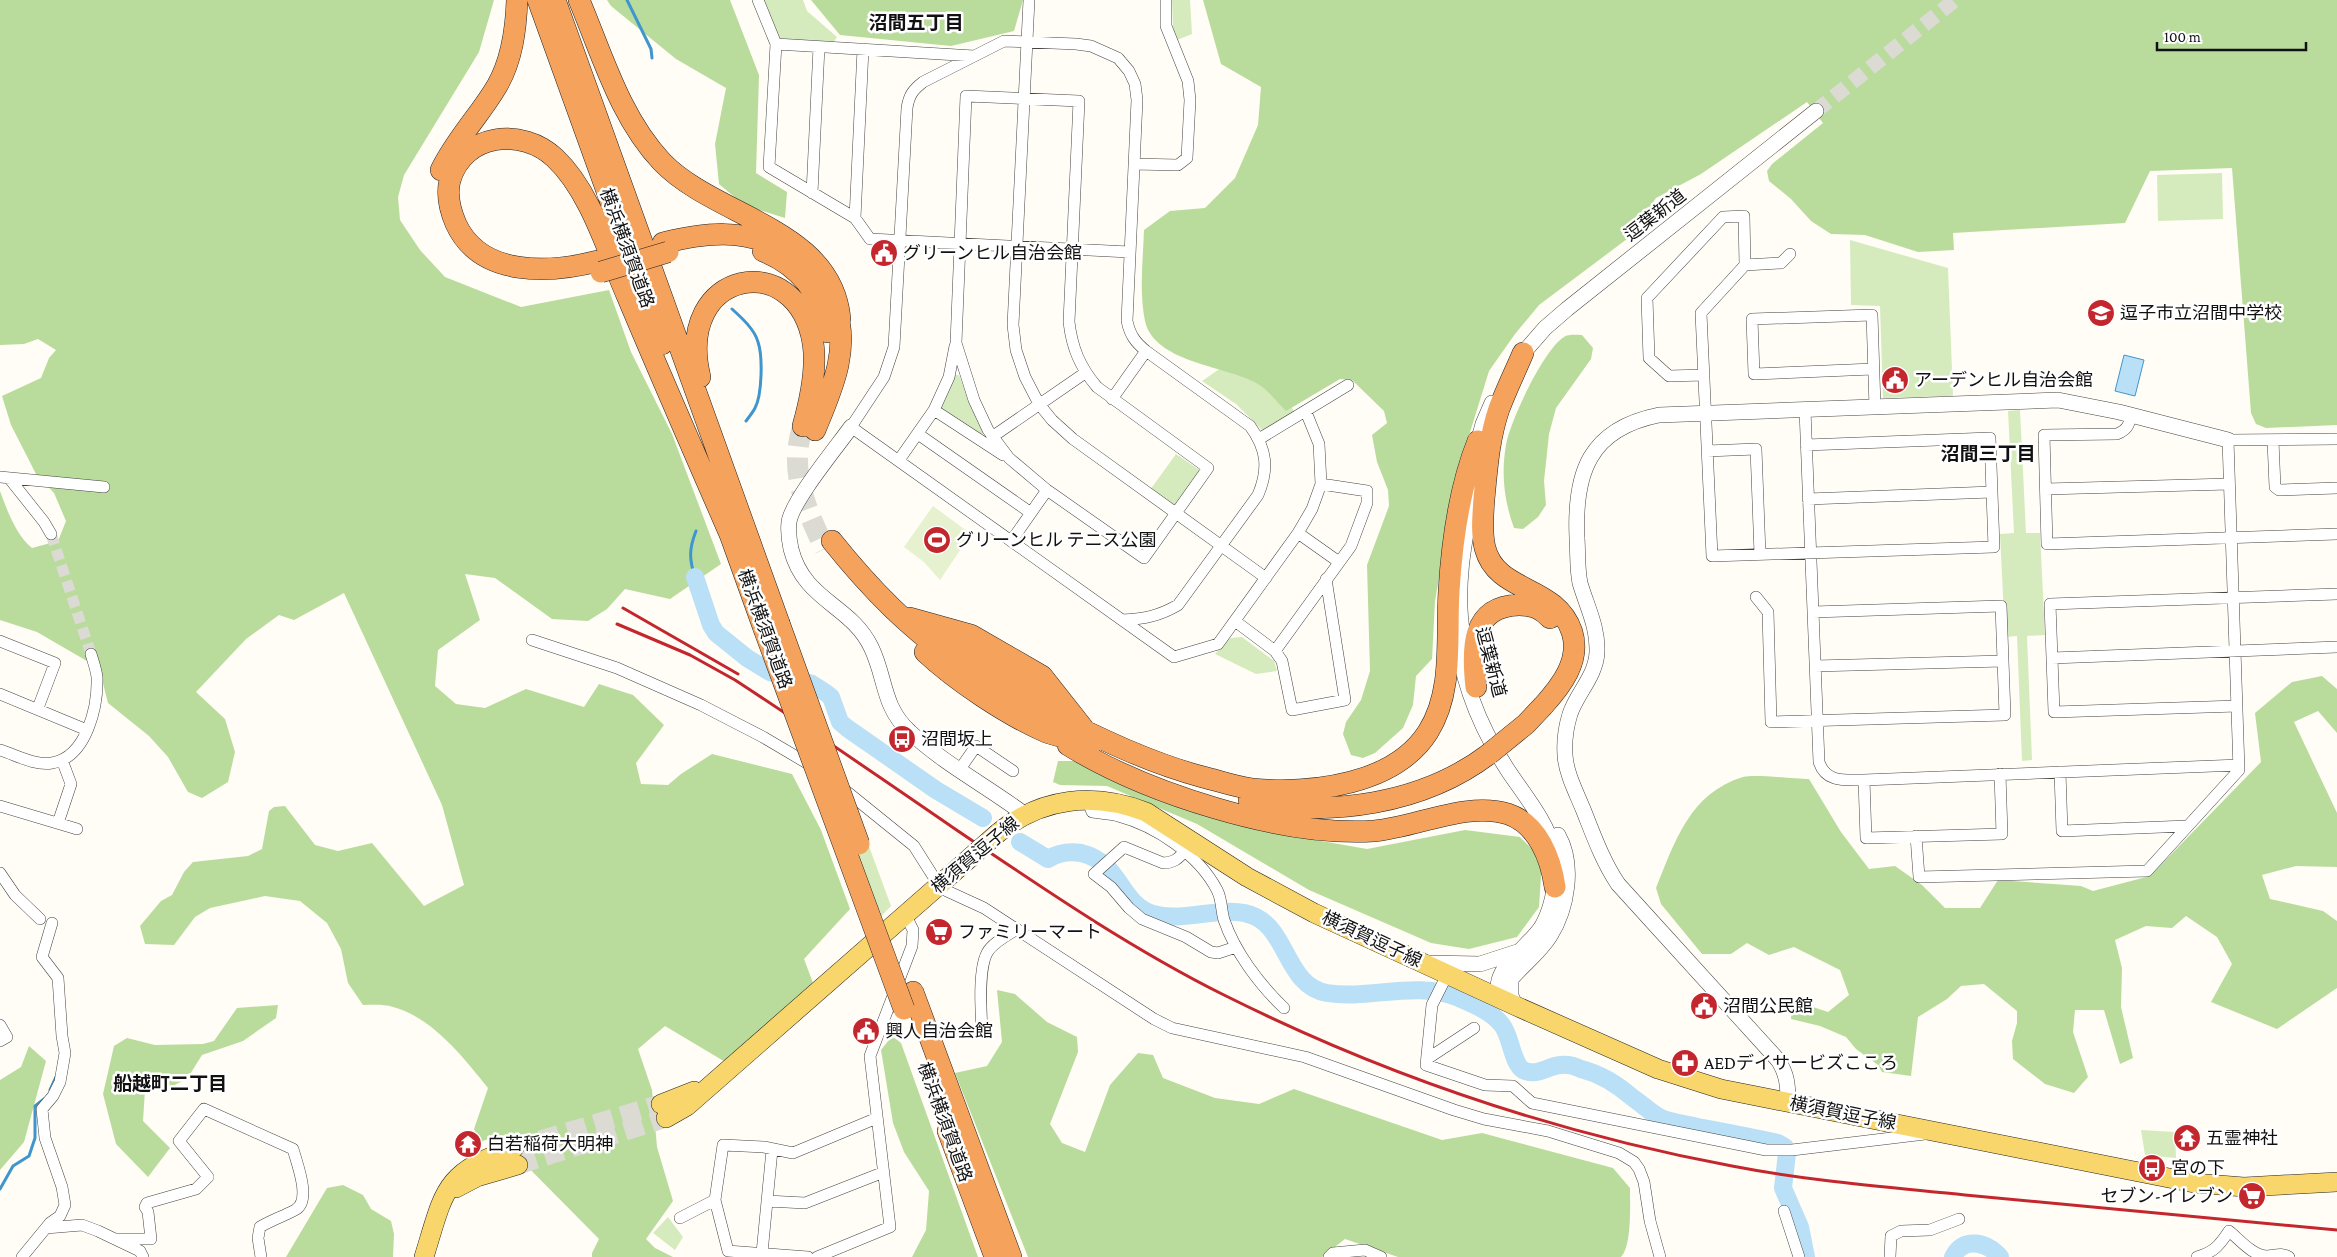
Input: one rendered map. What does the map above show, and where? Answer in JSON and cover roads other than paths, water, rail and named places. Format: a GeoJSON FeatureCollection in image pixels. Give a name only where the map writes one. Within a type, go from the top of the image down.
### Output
{"type":"FeatureCollection","features":[{"type":"Feature","properties":{"kind":"highway"},"geometry":{"type":"LineString","coordinates":[[517,0],[515,30],[504,71],[497,86],[448,155],[441,170],[437,190],[440,215],[446,228],[464,253],[478,264],[505,275],[535,280],[556,280],[666,247],[692,236],[727,234],[748,236],[774,244],[797,257],[815,274],[829,294],[840,318]]}},
{"type":"Feature","properties":{"kind":"highway","name":"横浜横須賀道路"},"geometry":{"type":"LineString","coordinates":[[538,0],[732,539],[772,626]]}},
{"type":"Feature","properties":{"kind":"highway","name":"横浜横須賀道路"},"geometry":{"type":"LineString","coordinates":[[555,0],[772,626],[908,1001],[995,1257]]}},
{"type":"Feature","properties":{"kind":"highway"},"geometry":{"type":"LineString","coordinates":[[579,0],[622,102],[649,146],[672,171],[693,188],[782,236],[816,262],[836,293],[842,343],[838,367],[809,421]]}},
{"type":"Feature","properties":{"kind":"highway"},"geometry":{"type":"LineString","coordinates":[[599,266],[528,269],[503,263],[475,249],[458,230],[449,206],[449,184],[457,166],[468,152],[478,146],[498,138],[511,138],[524,140],[542,148],[556,159],[571,176],[603,240],[732,539]]}},
{"type":"Feature","properties":{"kind":"highway"},"geometry":{"type":"LineString","coordinates":[[666,247],[706,245],[749,247],[784,261],[804,279],[814,292],[821,306],[829,340],[827,368],[809,421]]}},
{"type":"Feature","properties":{"kind":"highway"},"geometry":{"type":"LineString","coordinates":[[772,626],[704,398],[697,362],[696,338],[702,315],[713,299],[728,288],[748,282],[766,283],[785,293],[799,306],[805,317],[813,344],[813,375],[809,421]]}},
{"type":"Feature","properties":{"kind":"highway"},"geometry":{"type":"LineString","coordinates":[[1523,353],[1499,409],[1492,432],[1483,534],[1485,548],[1493,566],[1512,582],[1552,603],[1564,614],[1569,624],[1574,646],[1569,671],[1560,687],[1540,703]]}},
{"type":"Feature","properties":{"kind":"highway"},"geometry":{"type":"LineString","coordinates":[[1250,789],[1287,790],[1318,788],[1360,780],[1386,770],[1408,756],[1434,722],[1443,691],[1448,652],[1452,560],[1468,466],[1478,441]]}},
{"type":"Feature","properties":{"kind":"highway"},"geometry":{"type":"LineString","coordinates":[[828,545],[854,567],[914,627],[947,654],[982,677],[1019,699],[1079,729],[1126,750],[1175,768],[1250,789],[1304,798],[1368,794],[1421,780],[1487,750]]}},
{"type":"Feature","properties":{"kind":"highway"},"geometry":{"type":"LineString","coordinates":[[1053,715],[1084,743],[1132,763],[1205,788],[1254,801],[1307,807],[1355,805],[1408,794],[1458,773],[1487,750],[1526,724],[1540,703],[1558,669],[1562,642],[1559,629],[1539,608],[1527,605],[1502,608],[1485,619],[1480,626],[1473,656],[1476,687]]}},
{"type":"Feature","properties":{"kind":"highway"},"geometry":{"type":"LineString","coordinates":[[914,627],[1045,698],[1079,729]]}},
{"type":"Feature","properties":{"kind":"highway"},"geometry":{"type":"LineString","coordinates":[[914,627],[946,628],[971,634],[1042,676],[1053,715],[1091,759],[1158,788],[1224,810],[1290,826],[1328,831],[1357,832],[1406,827],[1471,811],[1488,810],[1511,815],[1528,827],[1541,843],[1550,864],[1555,887]]}},
{"type":"Feature","properties":{"kind":"highway","name":"横浜横須賀道路"},"geometry":{"type":"LineString","coordinates":[[908,1001],[1011,1257]]}},
{"type":"Feature","properties":{"kind":"main road","name":"横須賀逗子線"},"geometry":{"type":"LineString","coordinates":[[664,1111],[731,1068],[998,833],[1024,814],[1053,804],[1087,800],[1120,803],[1146,812],[1247,877],[1277,894],[1420,962],[1445,979],[1466,984],[1672,1074],[1721,1089],[2194,1183],[2235,1187],[2337,1182]]}},
{"type":"Feature","properties":{"kind":"main road"},"geometry":{"type":"LineString","coordinates":[[424,1257],[441,1203],[451,1183],[474,1164],[516,1156]]}},
{"type":"Feature","properties":{"kind":"street"},"geometry":{"type":"LineString","coordinates":[[758,0],[776,44],[769,167],[855,218],[870,239],[1129,252]]}},
{"type":"Feature","properties":{"kind":"street"},"geometry":{"type":"LineString","coordinates":[[1029,0],[1013,325],[1016,350],[1025,377],[1039,404],[1073,439],[1266,578]]}},
{"type":"Feature","properties":{"kind":"street"},"geometry":{"type":"LineString","coordinates":[[1134,164],[1178,165],[1187,158],[1189,91],[1185,72],[1166,26],[1166,0]]}},
{"type":"Feature","properties":{"kind":"street"},"geometry":{"type":"LineString","coordinates":[[1024,814],[926,745],[901,724],[886,698],[875,655],[866,638],[854,624],[812,588],[800,572],[792,554],[788,530],[793,509],[874,394],[891,362],[896,323],[909,97],[914,89],[923,82],[1004,41],[1091,46],[1118,58],[1129,71],[1135,84],[1137,100],[1129,252],[1128,326],[1134,341],[1146,351],[1250,426],[1259,439],[1264,452],[1266,466],[1264,481],[1258,495],[1178,605],[1164,613],[1148,618],[1122,620]]}},
{"type":"Feature","properties":{"kind":"street"},"geometry":{"type":"LineString","coordinates":[[776,44],[976,56]]}},
{"type":"Feature","properties":{"kind":"street"},"geometry":{"type":"LineString","coordinates":[[812,193],[819,47]]}},
{"type":"Feature","properties":{"kind":"street"},"geometry":{"type":"LineString","coordinates":[[855,218],[863,49]]}},
{"type":"Feature","properties":{"kind":"street"},"geometry":{"type":"LineString","coordinates":[[899,460],[934,410],[949,377],[956,343],[966,96],[1079,101],[1069,322],[1076,357],[1085,373],[1097,387],[1208,468],[1144,558],[1047,490],[1008,458],[980,442],[934,410]]}},
{"type":"Feature","properties":{"kind":"street","name":"逗葉新道"},"geometry":{"type":"LineString","coordinates":[[1525,955],[1544,924],[1551,906],[1556,868],[1552,843],[1484,728],[1471,697],[1460,654],[1455,597],[1456,562],[1478,441],[1483,424],[1500,387],[1523,353],[1546,328],[1567,309],[1816,111]]}},
{"type":"Feature","properties":{"kind":"street"},"geometry":{"type":"LineString","coordinates":[[1704,375],[1668,376],[1649,358],[1647,298],[1722,216],[1744,216],[1745,264],[1701,313],[1706,414],[1712,556],[1994,547],[1990,438],[1806,445]]}},
{"type":"Feature","properties":{"kind":"street"},"geometry":{"type":"LineString","coordinates":[[1745,264],[1781,263],[1790,254]]}},
{"type":"Feature","properties":{"kind":"street"},"geometry":{"type":"LineString","coordinates":[[1873,369],[1754,374],[1752,320],[1872,315],[1875,407]]}},
{"type":"Feature","properties":{"kind":"street"},"geometry":{"type":"LineString","coordinates":[[956,343],[974,400],[992,437],[1008,458]]}},
{"type":"Feature","properties":{"kind":"street"},"geometry":{"type":"LineString","coordinates":[[1112,399],[1146,351]]}},
{"type":"Feature","properties":{"kind":"street","name":"逗葉新道"},"geometry":{"type":"LineString","coordinates":[[1523,353],[1504,388],[1487,429],[1466,533],[1461,611],[1466,652],[1476,687],[1488,717],[1500,741],[1560,839],[1566,859],[1566,888],[1563,907],[1550,937],[1525,955]]}},
{"type":"Feature","properties":{"kind":"street"},"geometry":{"type":"LineString","coordinates":[[992,437],[1085,373]]}},
{"type":"Feature","properties":{"kind":"street"},"geometry":{"type":"LineString","coordinates":[[1259,439],[1348,385]]}},
{"type":"Feature","properties":{"kind":"street"},"geometry":{"type":"LineString","coordinates":[[1788,1102],[1788,1082],[1785,1071],[1778,1060],[1618,884],[1606,867],[1570,778],[1565,756],[1566,732],[1571,712],[1592,672],[1597,654],[1597,634],[1591,610],[1580,582],[1577,496],[1580,479],[1589,459],[1602,442],[1638,419],[1674,414],[2058,400],[2228,440],[2273,441],[2337,438]]}},
{"type":"Feature","properties":{"kind":"street"},"geometry":{"type":"LineString","coordinates":[[1805,410],[1819,762],[1821,770],[1828,777],[1836,780],[1864,780],[2239,765]]}},
{"type":"Feature","properties":{"kind":"street"},"geometry":{"type":"LineString","coordinates":[[851,427],[1174,657],[1218,644],[1298,533],[1312,509],[1320,484],[1319,444],[1306,412]]}},
{"type":"Feature","properties":{"kind":"street"},"geometry":{"type":"LineString","coordinates":[[2131,416],[2129,425],[2118,434],[2044,435],[2047,544],[2337,534]]}},
{"type":"Feature","properties":{"kind":"street"},"geometry":{"type":"LineString","coordinates":[[918,434],[1031,513]]}},
{"type":"Feature","properties":{"kind":"street"},"geometry":{"type":"LineString","coordinates":[[1916,836],[1919,878],[2147,871],[2239,770],[2228,440]]}},
{"type":"Feature","properties":{"kind":"street"},"geometry":{"type":"LineString","coordinates":[[2273,441],[2275,487],[2279,490],[2337,488]]}},
{"type":"Feature","properties":{"kind":"street"},"geometry":{"type":"LineString","coordinates":[[1707,451],[1756,449],[1760,554]]}},
{"type":"Feature","properties":{"kind":"street"},"geometry":{"type":"LineString","coordinates":[[4,478],[104,487]]}},
{"type":"Feature","properties":{"kind":"street"},"geometry":{"type":"LineString","coordinates":[[4,478],[44,522],[51,534]]}},
{"type":"Feature","properties":{"kind":"street"},"geometry":{"type":"LineString","coordinates":[[1275,651],[1351,546],[1367,504],[1367,491],[1320,484]]}},
{"type":"Feature","properties":{"kind":"street"},"geometry":{"type":"LineString","coordinates":[[2046,489],[2229,484]]}},
{"type":"Feature","properties":{"kind":"street"},"geometry":{"type":"LineString","coordinates":[[1012,540],[1047,490]]}},
{"type":"Feature","properties":{"kind":"street"},"geometry":{"type":"LineString","coordinates":[[1808,499],[1992,492]]}},
{"type":"Feature","properties":{"kind":"street"},"geometry":{"type":"LineString","coordinates":[[1298,533],[1339,562]]}},
{"type":"Feature","properties":{"kind":"street"},"geometry":{"type":"LineString","coordinates":[[1235,621],[1275,651],[1282,661],[1292,710],[1345,700],[1326,579]]}},
{"type":"Feature","properties":{"kind":"street"},"geometry":{"type":"LineString","coordinates":[[2237,706],[2054,712],[2050,604],[2337,594]]}},
{"type":"Feature","properties":{"kind":"street"},"geometry":{"type":"LineString","coordinates":[[1756,597],[1768,612],[1771,722],[2005,715],[2001,606],[1813,612]]}},
{"type":"Feature","properties":{"kind":"street"},"geometry":{"type":"LineString","coordinates":[[532,640],[617,668],[701,705],[804,760],[868,808],[914,846],[943,882],[947,891],[984,908],[1154,1019],[1172,1028],[1192,1034],[1305,1057],[1454,1110],[1484,1119],[1548,1131],[1619,1153],[1634,1162],[1639,1169],[1644,1182],[1650,1221],[1660,1257]]}},
{"type":"Feature","properties":{"kind":"street"},"geometry":{"type":"LineString","coordinates":[[0,641],[55,663],[38,708]]}},
{"type":"Feature","properties":{"kind":"street"},"geometry":{"type":"LineString","coordinates":[[2052,658],[2337,647]]}},
{"type":"Feature","properties":{"kind":"street"},"geometry":{"type":"LineString","coordinates":[[0,750],[38,763],[62,760],[77,748],[87,730],[96,702],[97,675],[91,654]]}},
{"type":"Feature","properties":{"kind":"street"},"geometry":{"type":"LineString","coordinates":[[1815,666],[2002,661]]}},
{"type":"Feature","properties":{"kind":"street"},"geometry":{"type":"LineString","coordinates":[[0,694],[38,708],[87,730]]}},
{"type":"Feature","properties":{"kind":"street"},"geometry":{"type":"LineString","coordinates":[[960,768],[976,746],[1014,772]]}},
{"type":"Feature","properties":{"kind":"street"},"geometry":{"type":"LineString","coordinates":[[58,823],[71,784],[62,760]]}},
{"type":"Feature","properties":{"kind":"street"},"geometry":{"type":"LineString","coordinates":[[2060,772],[2062,831],[2187,826]]}},
{"type":"Feature","properties":{"kind":"street"},"geometry":{"type":"LineString","coordinates":[[1864,780],[1866,838],[2002,834],[2000,774]]}},
{"type":"Feature","properties":{"kind":"street"},"geometry":{"type":"LineString","coordinates":[[1087,800],[1092,812],[1118,815],[1134,821],[1184,852],[1208,876],[1218,890],[1222,914],[1236,947],[1284,1008]]}},
{"type":"Feature","properties":{"kind":"street"},"geometry":{"type":"LineString","coordinates":[[0,806],[77,828]]}},
{"type":"Feature","properties":{"kind":"street"},"geometry":{"type":"LineString","coordinates":[[1184,852],[1177,860],[1163,863],[1124,847],[1098,868],[1094,874],[1112,887],[1135,915],[1142,919],[1186,937],[1211,952],[1218,953],[1236,947]]}},
{"type":"Feature","properties":{"kind":"street"},"geometry":{"type":"LineString","coordinates":[[0,873],[15,895],[40,919]]}},
{"type":"Feature","properties":{"kind":"street"},"geometry":{"type":"LineString","coordinates":[[817,1257],[890,1227],[870,1051],[912,946],[913,930],[905,914]]}},
{"type":"Feature","properties":{"kind":"street"},"geometry":{"type":"LineString","coordinates":[[22,1257],[46,1228],[60,1216],[65,1205],[62,1187],[45,1138],[42,1109],[53,1096],[60,1082],[65,1053],[58,978],[42,957],[52,923]]}},
{"type":"Feature","properties":{"kind":"street"},"geometry":{"type":"LineString","coordinates":[[982,1030],[982,982],[986,953],[1018,929]]}},
{"type":"Feature","properties":{"kind":"street"},"geometry":{"type":"LineString","coordinates":[[1420,962],[1480,964],[1525,955]]}},
{"type":"Feature","properties":{"kind":"street"},"geometry":{"type":"LineString","coordinates":[[1466,984],[1500,975],[1525,955]]}},
{"type":"Feature","properties":{"kind":"street"},"geometry":{"type":"LineString","coordinates":[[1509,1003],[1511,996],[1510,983],[1525,955]]}},
{"type":"Feature","properties":{"kind":"street"},"geometry":{"type":"LineString","coordinates":[[1500,975],[1498,989],[1509,1003]]}},
{"type":"Feature","properties":{"kind":"street"},"geometry":{"type":"LineString","coordinates":[[1445,979],[1433,1002],[1426,1065],[1486,1085],[1513,1086],[1532,1103],[1766,1150],[1792,1150],[1937,1132]]}},
{"type":"Feature","properties":{"kind":"street"},"geometry":{"type":"LineString","coordinates":[[0,1025],[7,1037],[0,1041]]}},
{"type":"Feature","properties":{"kind":"street"},"geometry":{"type":"LineString","coordinates":[[1427,1059],[1474,1028]]}},
{"type":"Feature","properties":{"kind":"street"},"geometry":{"type":"LineString","coordinates":[[116,1239],[151,1238],[147,1203],[196,1189],[208,1177],[179,1140],[204,1109],[293,1149],[305,1195],[298,1209],[260,1227],[258,1238],[261,1257]]}},
{"type":"Feature","properties":{"kind":"street"},"geometry":{"type":"LineString","coordinates":[[808,1257],[728,1251],[715,1200],[723,1145],[764,1147],[793,1153],[877,1118]]}},
{"type":"Feature","properties":{"kind":"street"},"geometry":{"type":"LineString","coordinates":[[762,1253],[772,1150]]}},
{"type":"Feature","properties":{"kind":"street"},"geometry":{"type":"LineString","coordinates":[[767,1201],[805,1204],[884,1172]]}},
{"type":"Feature","properties":{"kind":"street"},"geometry":{"type":"LineString","coordinates":[[680,1218],[715,1200]]}},
{"type":"Feature","properties":{"kind":"street"},"geometry":{"type":"LineString","coordinates":[[1784,1211],[1799,1257]]}},
{"type":"Feature","properties":{"kind":"street"},"geometry":{"type":"LineString","coordinates":[[1890,1257],[1892,1236],[1896,1232],[1925,1231],[1959,1219]]}},
{"type":"Feature","properties":{"kind":"street"},"geometry":{"type":"LineString","coordinates":[[46,1228],[82,1225],[140,1251],[143,1257]]}},
{"type":"Feature","properties":{"kind":"street"},"geometry":{"type":"LineString","coordinates":[[2197,1257],[2211,1253],[2221,1245],[2229,1231],[2257,1254],[2265,1256],[2282,1253],[2289,1257]]}},
{"type":"Feature","properties":{"kind":"street"},"geometry":{"type":"LineString","coordinates":[[1330,1257],[1333,1253],[1366,1250],[1381,1257]]}},
{"type":"Feature","properties":{"kind":"water"},"geometry":{"type":"Polygon","coordinates":[[[2124,355],[2144,360],[2135,396],[2115,391],[2124,355]]]}},
{"type":"Feature","properties":{"kind":"waterway"},"geometry":{"type":"LineString","coordinates":[[627,0],[651,49],[652,58]]}},
{"type":"Feature","properties":{"kind":"waterway"},"geometry":{"type":"LineString","coordinates":[[732,309],[754,333],[760,349],[761,376],[759,394],[755,408],[746,421]]}},
{"type":"Feature","properties":{"kind":"waterway"},"geometry":{"type":"LineString","coordinates":[[695,577],[691,554],[696,531]]}},
{"type":"Feature","properties":{"kind":"waterway"},"geometry":{"type":"LineString","coordinates":[[695,577],[711,625],[716,633],[747,658],[770,672],[812,684],[826,693],[831,697],[840,722],[847,728],[936,790],[983,818]]}},
{"type":"Feature","properties":{"kind":"waterway"},"geometry":{"type":"LineString","coordinates":[[1020,842],[1048,859],[1056,855],[1072,852],[1094,858],[1112,873],[1140,908],[1150,913],[1176,917],[1231,912],[1244,913],[1256,917],[1267,925],[1275,935],[1295,970],[1314,988],[1327,993],[1343,994],[1410,990],[1426,991],[1443,993],[1459,998],[1488,1012],[1498,1020],[1508,1036],[1516,1062],[1523,1070],[1537,1072],[1560,1065],[1574,1066],[1609,1080],[1654,1114],[1665,1120],[1778,1143],[1785,1147],[1787,1153],[1783,1188],[1800,1227],[1806,1257]]}},
{"type":"Feature","properties":{"kind":"waterway"},"geometry":{"type":"LineString","coordinates":[[50,1090],[56,1077]]}},
{"type":"Feature","properties":{"kind":"waterway"},"geometry":{"type":"LineString","coordinates":[[0,1189],[13,1166],[29,1156],[35,1138],[35,1106],[44,1099]]}},
{"type":"Feature","properties":{"kind":"waterway"},"geometry":{"type":"LineString","coordinates":[[1953,1257],[1957,1250],[1969,1244],[1982,1245],[2000,1257]]}},
{"type":"Feature","properties":{"kind":"tunnel"},"geometry":{"type":"LineString","coordinates":[[1816,111],[1955,0]]}},
{"type":"Feature","properties":{"kind":"tunnel"},"geometry":{"type":"LineString","coordinates":[[803,426],[797,458],[798,474],[811,519],[825,549]]}},
{"type":"Feature","properties":{"kind":"tunnel"},"geometry":{"type":"LineString","coordinates":[[51,534],[91,654]]}},
{"type":"Feature","properties":{"kind":"tunnel"},"geometry":{"type":"LineString","coordinates":[[514,1148],[661,1104]]}},
{"type":"Feature","properties":{"kind":"tunnel"},"geometry":{"type":"LineString","coordinates":[[518,1165],[666,1118]]}},
{"type":"Feature","properties":{"kind":"railway"},"geometry":{"type":"LineString","coordinates":[[623,608],[738,674]]}},
{"type":"Feature","properties":{"kind":"railway"},"geometry":{"type":"LineString","coordinates":[[617,624],[690,655],[735,680],[1055,896],[1155,958],[1224,995],[1285,1024],[1409,1076],[1472,1098],[1601,1137],[1732,1166],[1790,1176],[1965,1195],[2337,1230]]}},
{"type":"Feature","properties":{"kind":"place","name":"グリーンヒル自治会館"},"geometry":{"type":"Point","coordinates":[884,253]}},
{"type":"Feature","properties":{"kind":"place","name":"逗子市立沼間中学校"},"geometry":{"type":"Point","coordinates":[2101,313]}},
{"type":"Feature","properties":{"kind":"place","name":"アーデンヒル自治会館"},"geometry":{"type":"Point","coordinates":[1895,380]}},
{"type":"Feature","properties":{"kind":"place","name":"グリーンヒル テニス公園"},"geometry":{"type":"Point","coordinates":[937,540]}},
{"type":"Feature","properties":{"kind":"place","name":"沼間坂上"},"geometry":{"type":"Point","coordinates":[902,739]}},
{"type":"Feature","properties":{"kind":"place","name":"ファミリーマート"},"geometry":{"type":"Point","coordinates":[939,932]}},
{"type":"Feature","properties":{"kind":"place","name":"沼間公民館"},"geometry":{"type":"Point","coordinates":[1704,1006]}},
{"type":"Feature","properties":{"kind":"place","name":"興人自治会館"},"geometry":{"type":"Point","coordinates":[866,1031]}},
{"type":"Feature","properties":{"kind":"place","name":"AEDデイサービズこころ"},"geometry":{"type":"Point","coordinates":[1685,1063]}},
{"type":"Feature","properties":{"kind":"place","name":"五霊神社"},"geometry":{"type":"Point","coordinates":[2187,1138]}},
{"type":"Feature","properties":{"kind":"place","name":"白若稲荷大明神"},"geometry":{"type":"Point","coordinates":[468,1144]}},
{"type":"Feature","properties":{"kind":"place","name":"宮の下"},"geometry":{"type":"Point","coordinates":[2152,1168]}},
{"type":"Feature","properties":{"kind":"place","name":"セブン-イレブン"},"geometry":{"type":"Point","coordinates":[2252,1196]}},
{"type":"Feature","properties":{"kind":"district","name":"沼間五丁目"},"geometry":{"type":"Point","coordinates":[916,22]}},
{"type":"Feature","properties":{"kind":"district","name":"沼間三丁目"},"geometry":{"type":"Point","coordinates":[1988,453]}},
{"type":"Feature","properties":{"kind":"district","name":"船越町二丁目"},"geometry":{"type":"Point","coordinates":[170,1083]}}]}
